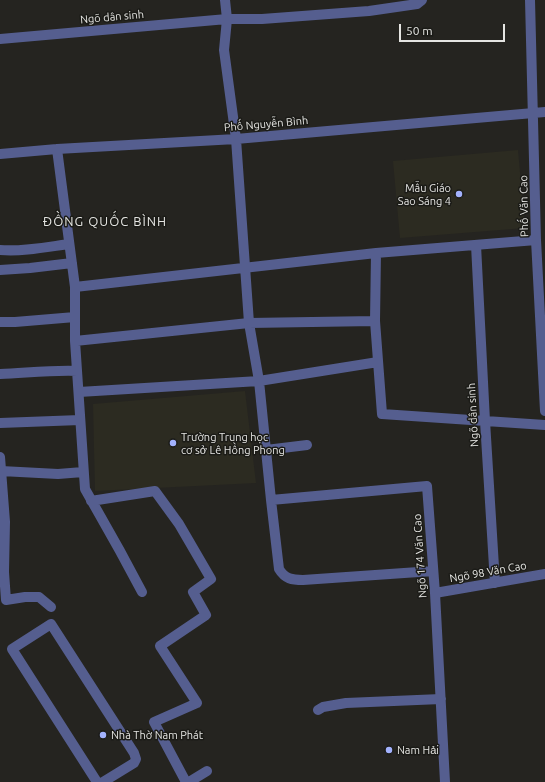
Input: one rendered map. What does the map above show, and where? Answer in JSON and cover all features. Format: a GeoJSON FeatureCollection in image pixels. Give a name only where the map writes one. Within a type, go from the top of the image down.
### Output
{"type":"FeatureCollection","features":[{"type":"Feature","properties":{"kind":"street"},"geometry":{"type":"LineString","coordinates":[[225,0],[226,19],[224,50],[236,139],[249,322],[259,381],[279,569],[283,575],[294,580],[433,571]]}},
{"type":"Feature","properties":{"kind":"street","name":"Ngõ dân sinh"},"geometry":{"type":"LineString","coordinates":[[0,39],[226,19],[262,19],[369,11],[417,4],[422,0]]}},
{"type":"Feature","properties":{"kind":"street","name":"Phố Văn Cao"},"geometry":{"type":"LineString","coordinates":[[530,0],[536,240],[545,411]]}},
{"type":"Feature","properties":{"kind":"street","name":"Phố Nguyễn Bình"},"geometry":{"type":"LineString","coordinates":[[0,154],[57,149],[236,139],[545,112]]}},
{"type":"Feature","properties":{"kind":"street"},"geometry":{"type":"LineString","coordinates":[[57,149],[75,287],[75,341],[85,489],[142,592]]}},
{"type":"Feature","properties":{"kind":"street"},"geometry":{"type":"LineString","coordinates":[[75,287],[376,253],[536,240]]}},
{"type":"Feature","properties":{"kind":"street"},"geometry":{"type":"LineString","coordinates":[[0,250],[35,249],[69,244]]}},
{"type":"Feature","properties":{"kind":"street","name":"Ngõ dân sinh"},"geometry":{"type":"LineString","coordinates":[[476,245],[495,583]]}},
{"type":"Feature","properties":{"kind":"street"},"geometry":{"type":"LineString","coordinates":[[376,253],[375,321],[382,414],[545,424]]}},
{"type":"Feature","properties":{"kind":"street"},"geometry":{"type":"LineString","coordinates":[[0,270],[72,263]]}},
{"type":"Feature","properties":{"kind":"street"},"geometry":{"type":"LineString","coordinates":[[0,322],[75,317]]}},
{"type":"Feature","properties":{"kind":"street"},"geometry":{"type":"LineString","coordinates":[[75,341],[249,322],[375,321]]}},
{"type":"Feature","properties":{"kind":"street"},"geometry":{"type":"LineString","coordinates":[[79,392],[259,381],[378,362]]}},
{"type":"Feature","properties":{"kind":"street"},"geometry":{"type":"LineString","coordinates":[[0,374],[25,374],[54,370],[77,370]]}},
{"type":"Feature","properties":{"kind":"street"},"geometry":{"type":"LineString","coordinates":[[0,423],[80,420]]}},
{"type":"Feature","properties":{"kind":"street"},"geometry":{"type":"LineString","coordinates":[[266,450],[307,445]]}},
{"type":"Feature","properties":{"kind":"street"},"geometry":{"type":"LineString","coordinates":[[0,457],[5,522],[4,572],[6,600],[39,597],[51,607]]}},
{"type":"Feature","properties":{"kind":"street"},"geometry":{"type":"LineString","coordinates":[[1,472],[58,474],[84,472]]}},
{"type":"Feature","properties":{"kind":"street","name":"Ngõ 174 Văn Cao"},"geometry":{"type":"LineString","coordinates":[[271,500],[427,486],[435,593],[445,782]]}},
{"type":"Feature","properties":{"kind":"street"},"geometry":{"type":"LineString","coordinates":[[91,501],[155,491],[179,524],[211,579],[193,592],[206,615],[160,646],[197,703],[154,722],[188,782],[207,771]]}},
{"type":"Feature","properties":{"kind":"street","name":"Ngõ 98 Văn Cao"},"geometry":{"type":"LineString","coordinates":[[435,593],[545,574]]}},
{"type":"Feature","properties":{"kind":"street"},"geometry":{"type":"LineString","coordinates":[[97,782],[12,649],[52,624],[134,752],[136,759],[134,763],[103,782]]}},
{"type":"Feature","properties":{"kind":"street"},"geometry":{"type":"LineString","coordinates":[[318,710],[324,707],[346,704],[441,699]]}},
{"type":"Feature","properties":{"kind":"shaded area","name":"Mẫu Giáo Sao Sáng 4"},"geometry":{"type":"Polygon","coordinates":[[[518,150],[525,228],[400,238],[393,161],[518,150]]]}},
{"type":"Feature","properties":{"kind":"shaded area","name":"Trường Trung học cơ sở Lê Hồng Phong"},"geometry":{"type":"Polygon","coordinates":[[[245,391],[256,483],[95,491],[93,404],[245,391]]]}},
{"type":"Feature","properties":{"kind":"place","name":"Mẫu Giáo Sao Sáng 4"},"geometry":{"type":"Point","coordinates":[459,194]}},
{"type":"Feature","properties":{"kind":"place","name":"Trường Trung học cơ sở Lê Hồng Phong"},"geometry":{"type":"Point","coordinates":[173,443]}},
{"type":"Feature","properties":{"kind":"place","name":"Nhà Thờ Nam Phát"},"geometry":{"type":"Point","coordinates":[103,735]}},
{"type":"Feature","properties":{"kind":"place","name":"Nam Hải"},"geometry":{"type":"Point","coordinates":[389,750]}},
{"type":"Feature","properties":{"kind":"district","name":"ĐỒNG QUỐC BÌNH"},"geometry":{"type":"Point","coordinates":[105,222]}}]}
